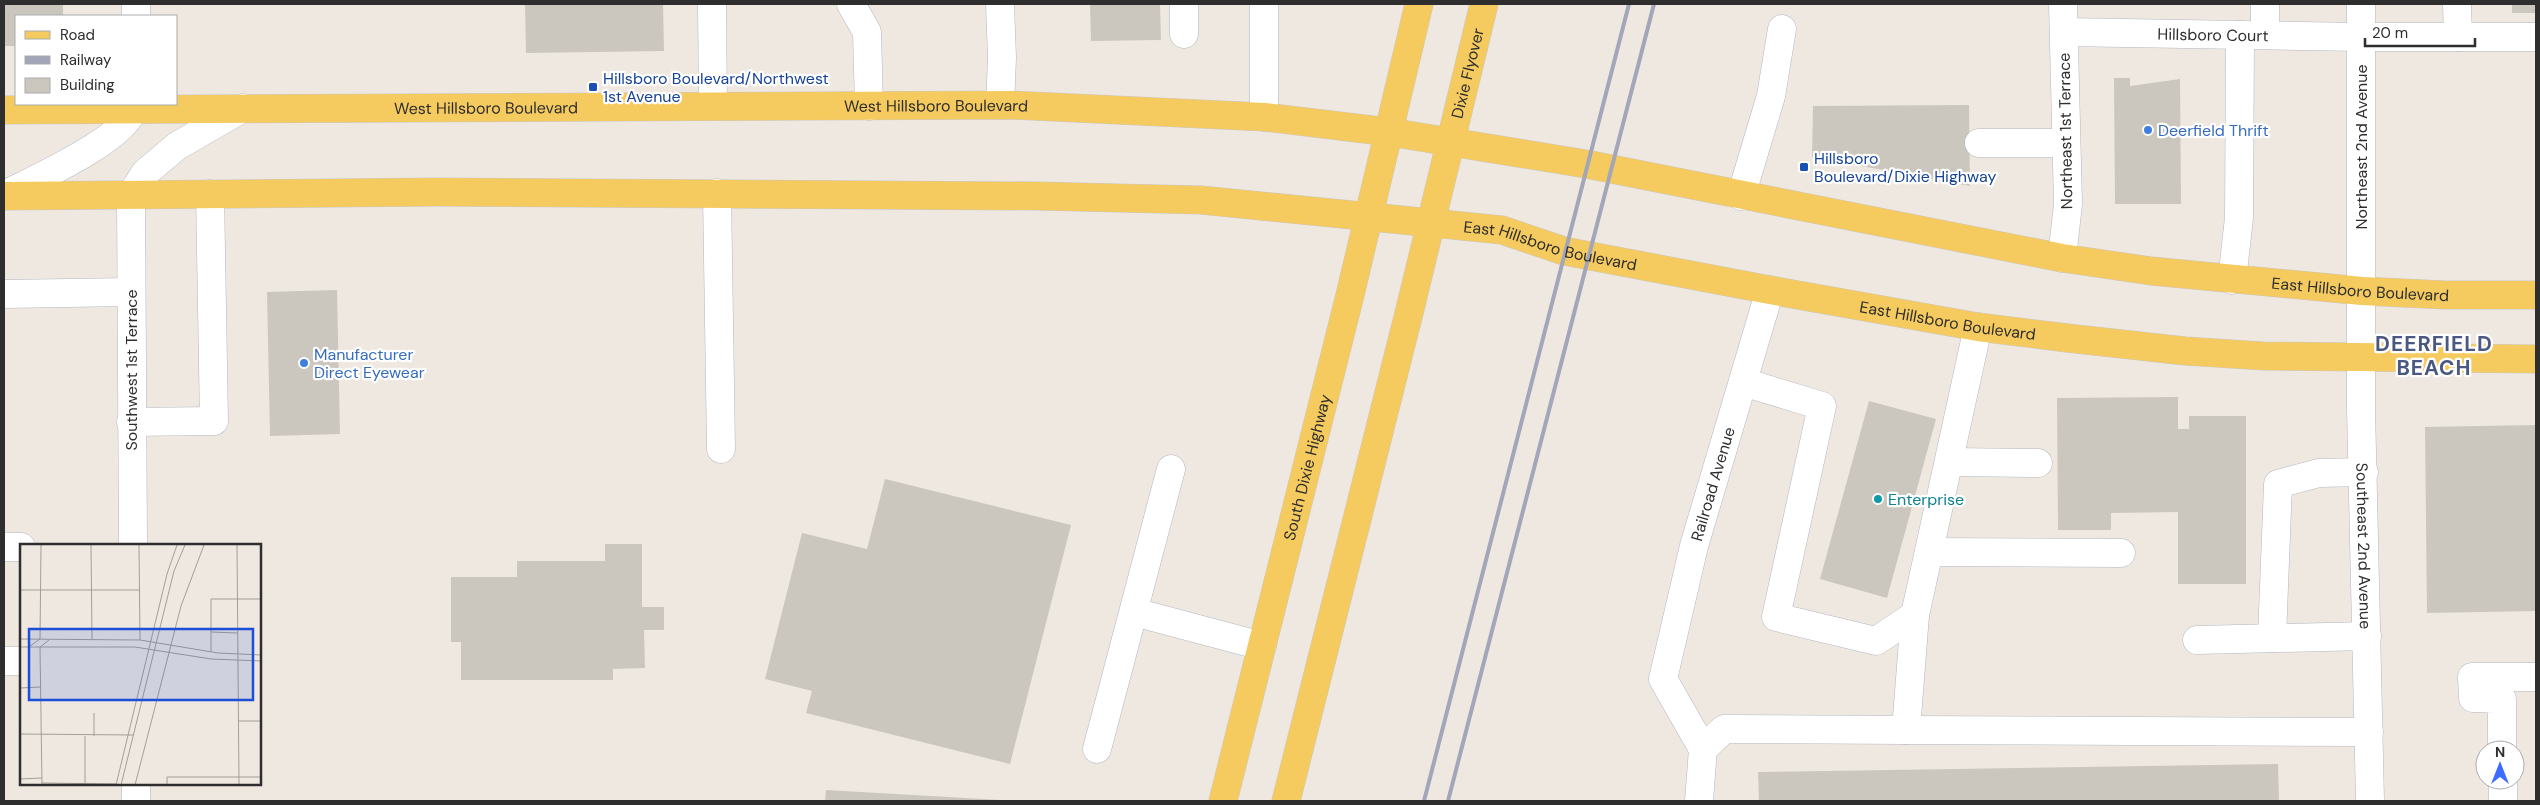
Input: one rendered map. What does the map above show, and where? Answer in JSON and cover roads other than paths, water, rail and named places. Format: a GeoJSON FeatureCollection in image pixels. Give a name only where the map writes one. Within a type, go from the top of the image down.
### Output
{"type":"FeatureCollection","features":[{"type":"Feature","properties":{"kind":"main road"},"geometry":{"type":"LineString","coordinates":[[1389,132],[1419,4]]}},
{"type":"Feature","properties":{"kind":"main road","name":"Dixie Flyover"},"geometry":{"type":"LineString","coordinates":[[1450,141],[1484,4]]}},
{"type":"Feature","properties":{"kind":"main road","name":"West Hillsboro Boulevard"},"geometry":{"type":"LineString","coordinates":[[4,110],[134,106],[243,108],[1000,105],[1135,109],[1264,117],[1389,132]]}},
{"type":"Feature","properties":{"kind":"main road","name":"East Hillsboro Boulevard"},"geometry":{"type":"LineString","coordinates":[[1389,132],[1586,164],[2062,258],[2232,280],[2362,291],[2438,295],[2536,295]]}},
{"type":"Feature","properties":{"kind":"main road","name":"South Dixie Highway"},"geometry":{"type":"LineString","coordinates":[[1223,801],[1389,132]]}},
{"type":"Feature","properties":{"kind":"main road"},"geometry":{"type":"LineString","coordinates":[[1286,801],[1450,141]]}},
{"type":"Feature","properties":{"kind":"main road"},"geometry":{"type":"LineString","coordinates":[[4,195],[436,192],[1201,200],[1368,216]]}},
{"type":"Feature","properties":{"kind":"main road","name":"East Hillsboro Boulevard"},"geometry":{"type":"LineString","coordinates":[[1368,216],[1502,230],[1564,251],[1978,327],[2185,351],[2361,359],[2536,359]]}},
{"type":"Feature","properties":{"kind":"street"},"geometry":{"type":"LineString","coordinates":[[712,4],[713,106]]}},
{"type":"Feature","properties":{"kind":"street"},"geometry":{"type":"LineString","coordinates":[[851,4],[867,32],[869,106]]}},
{"type":"Feature","properties":{"kind":"street"},"geometry":{"type":"LineString","coordinates":[[1000,4],[1002,58],[1000,105]]}},
{"type":"Feature","properties":{"kind":"street"},"geometry":{"type":"LineString","coordinates":[[1184,4],[1184,34]]}},
{"type":"Feature","properties":{"kind":"street"},"geometry":{"type":"LineString","coordinates":[[1264,4],[1264,117]]}},
{"type":"Feature","properties":{"kind":"street","name":"Northeast 1st Terrace"},"geometry":{"type":"LineString","coordinates":[[2062,258],[2068,204],[2064,4]]}},
{"type":"Feature","properties":{"kind":"street"},"geometry":{"type":"LineString","coordinates":[[2232,280],[2239,218],[2252,35],[2265,4]]}},
{"type":"Feature","properties":{"kind":"street","name":"Northeast 2nd Avenue"},"geometry":{"type":"LineString","coordinates":[[2360,4],[2362,291]]}},
{"type":"Feature","properties":{"kind":"street"},"geometry":{"type":"LineString","coordinates":[[2457,4],[2458,37]]}},
{"type":"Feature","properties":{"kind":"street"},"geometry":{"type":"LineString","coordinates":[[1741,196],[1771,96],[1782,29]]}},
{"type":"Feature","properties":{"kind":"street","name":"Hillsboro Court"},"geometry":{"type":"LineString","coordinates":[[2064,32],[2361,37],[2536,37]]}},
{"type":"Feature","properties":{"kind":"street"},"geometry":{"type":"LineString","coordinates":[[4,195],[84,154],[118,130],[134,106]]}},
{"type":"Feature","properties":{"kind":"street"},"geometry":{"type":"LineString","coordinates":[[131,195],[145,173],[177,146],[243,108]]}},
{"type":"Feature","properties":{"kind":"street"},"geometry":{"type":"LineString","coordinates":[[1980,143],[2066,143]]}},
{"type":"Feature","properties":{"kind":"street"},"geometry":{"type":"LineString","coordinates":[[131,422],[214,421],[210,194]]}},
{"type":"Feature","properties":{"kind":"street"},"geometry":{"type":"LineString","coordinates":[[717,194],[721,449]]}},
{"type":"Feature","properties":{"kind":"street","name":"Southwest 1st Terrace"},"geometry":{"type":"LineString","coordinates":[[131,195],[132,544]]}},
{"type":"Feature","properties":{"kind":"street","name":"Railroad Avenue"},"geometry":{"type":"LineString","coordinates":[[1703,748],[1663,679],[1694,546],[1770,290]]}},
{"type":"Feature","properties":{"kind":"street","name":"Southeast 2nd Avenue"},"geometry":{"type":"LineString","coordinates":[[2362,291],[2361,359],[2370,801]]}},
{"type":"Feature","properties":{"kind":"street"},"geometry":{"type":"LineString","coordinates":[[4,294],[130,292]]}},
{"type":"Feature","properties":{"kind":"street"},"geometry":{"type":"LineString","coordinates":[[1906,730],[1915,615],[1978,327]]}},
{"type":"Feature","properties":{"kind":"street"},"geometry":{"type":"LineString","coordinates":[[1743,382],[1822,406],[1776,617],[1876,641],[1915,615]]}},
{"type":"Feature","properties":{"kind":"street"},"geometry":{"type":"LineString","coordinates":[[1949,462],[2038,463]]}},
{"type":"Feature","properties":{"kind":"street"},"geometry":{"type":"LineString","coordinates":[[1097,749],[1171,469]]}},
{"type":"Feature","properties":{"kind":"street"},"geometry":{"type":"LineString","coordinates":[[2272,638],[2278,484],[2319,474],[2364,472]]}},
{"type":"Feature","properties":{"kind":"street"},"geometry":{"type":"LineString","coordinates":[[4,547],[20,547]]}},
{"type":"Feature","properties":{"kind":"street"},"geometry":{"type":"LineString","coordinates":[[1929,552],[2121,553]]}},
{"type":"Feature","properties":{"kind":"street"},"geometry":{"type":"LineString","coordinates":[[1134,612],[1262,646]]}},
{"type":"Feature","properties":{"kind":"street"},"geometry":{"type":"LineString","coordinates":[[2197,640],[2367,636]]}},
{"type":"Feature","properties":{"kind":"street"},"geometry":{"type":"LineString","coordinates":[[4,661],[20,660]]}},
{"type":"Feature","properties":{"kind":"street"},"geometry":{"type":"LineString","coordinates":[[2502,740],[2502,699],[2473,698],[2472,677],[2536,678]]}},
{"type":"Feature","properties":{"kind":"street"},"geometry":{"type":"LineString","coordinates":[[1699,801],[1703,748],[1724,729],[2369,732]]}},
{"type":"Feature","properties":{"kind":"street"},"geometry":{"type":"LineString","coordinates":[[136,785],[136,801]]}},
{"type":"Feature","properties":{"kind":"railway"},"geometry":{"type":"LineString","coordinates":[[1424,801],[1629,4]]}},
{"type":"Feature","properties":{"kind":"railway"},"geometry":{"type":"LineString","coordinates":[[1448,801],[1654,4]]}},
{"type":"Feature","properties":{"kind":"place","name":"Hillsboro Boulevard/Northwest 1st Avenue"},"geometry":{"type":"Point","coordinates":[593,87]}},
{"type":"Feature","properties":{"kind":"place","name":"Deerfield Thrift"},"geometry":{"type":"Point","coordinates":[2148,130]}},
{"type":"Feature","properties":{"kind":"place","name":"Hillsboro Boulevard/Dixie Highway"},"geometry":{"type":"Point","coordinates":[1804,167]}},
{"type":"Feature","properties":{"kind":"place","name":"Manufacturer Direct Eyewear"},"geometry":{"type":"Point","coordinates":[304,363]}},
{"type":"Feature","properties":{"kind":"place","name":"Enterprise"},"geometry":{"type":"Point","coordinates":[1878,499]}},
{"type":"Feature","properties":{"kind":"district","name":"DEERFIELD BEACH"},"geometry":{"type":"Point","coordinates":[2434,356]}}]}
